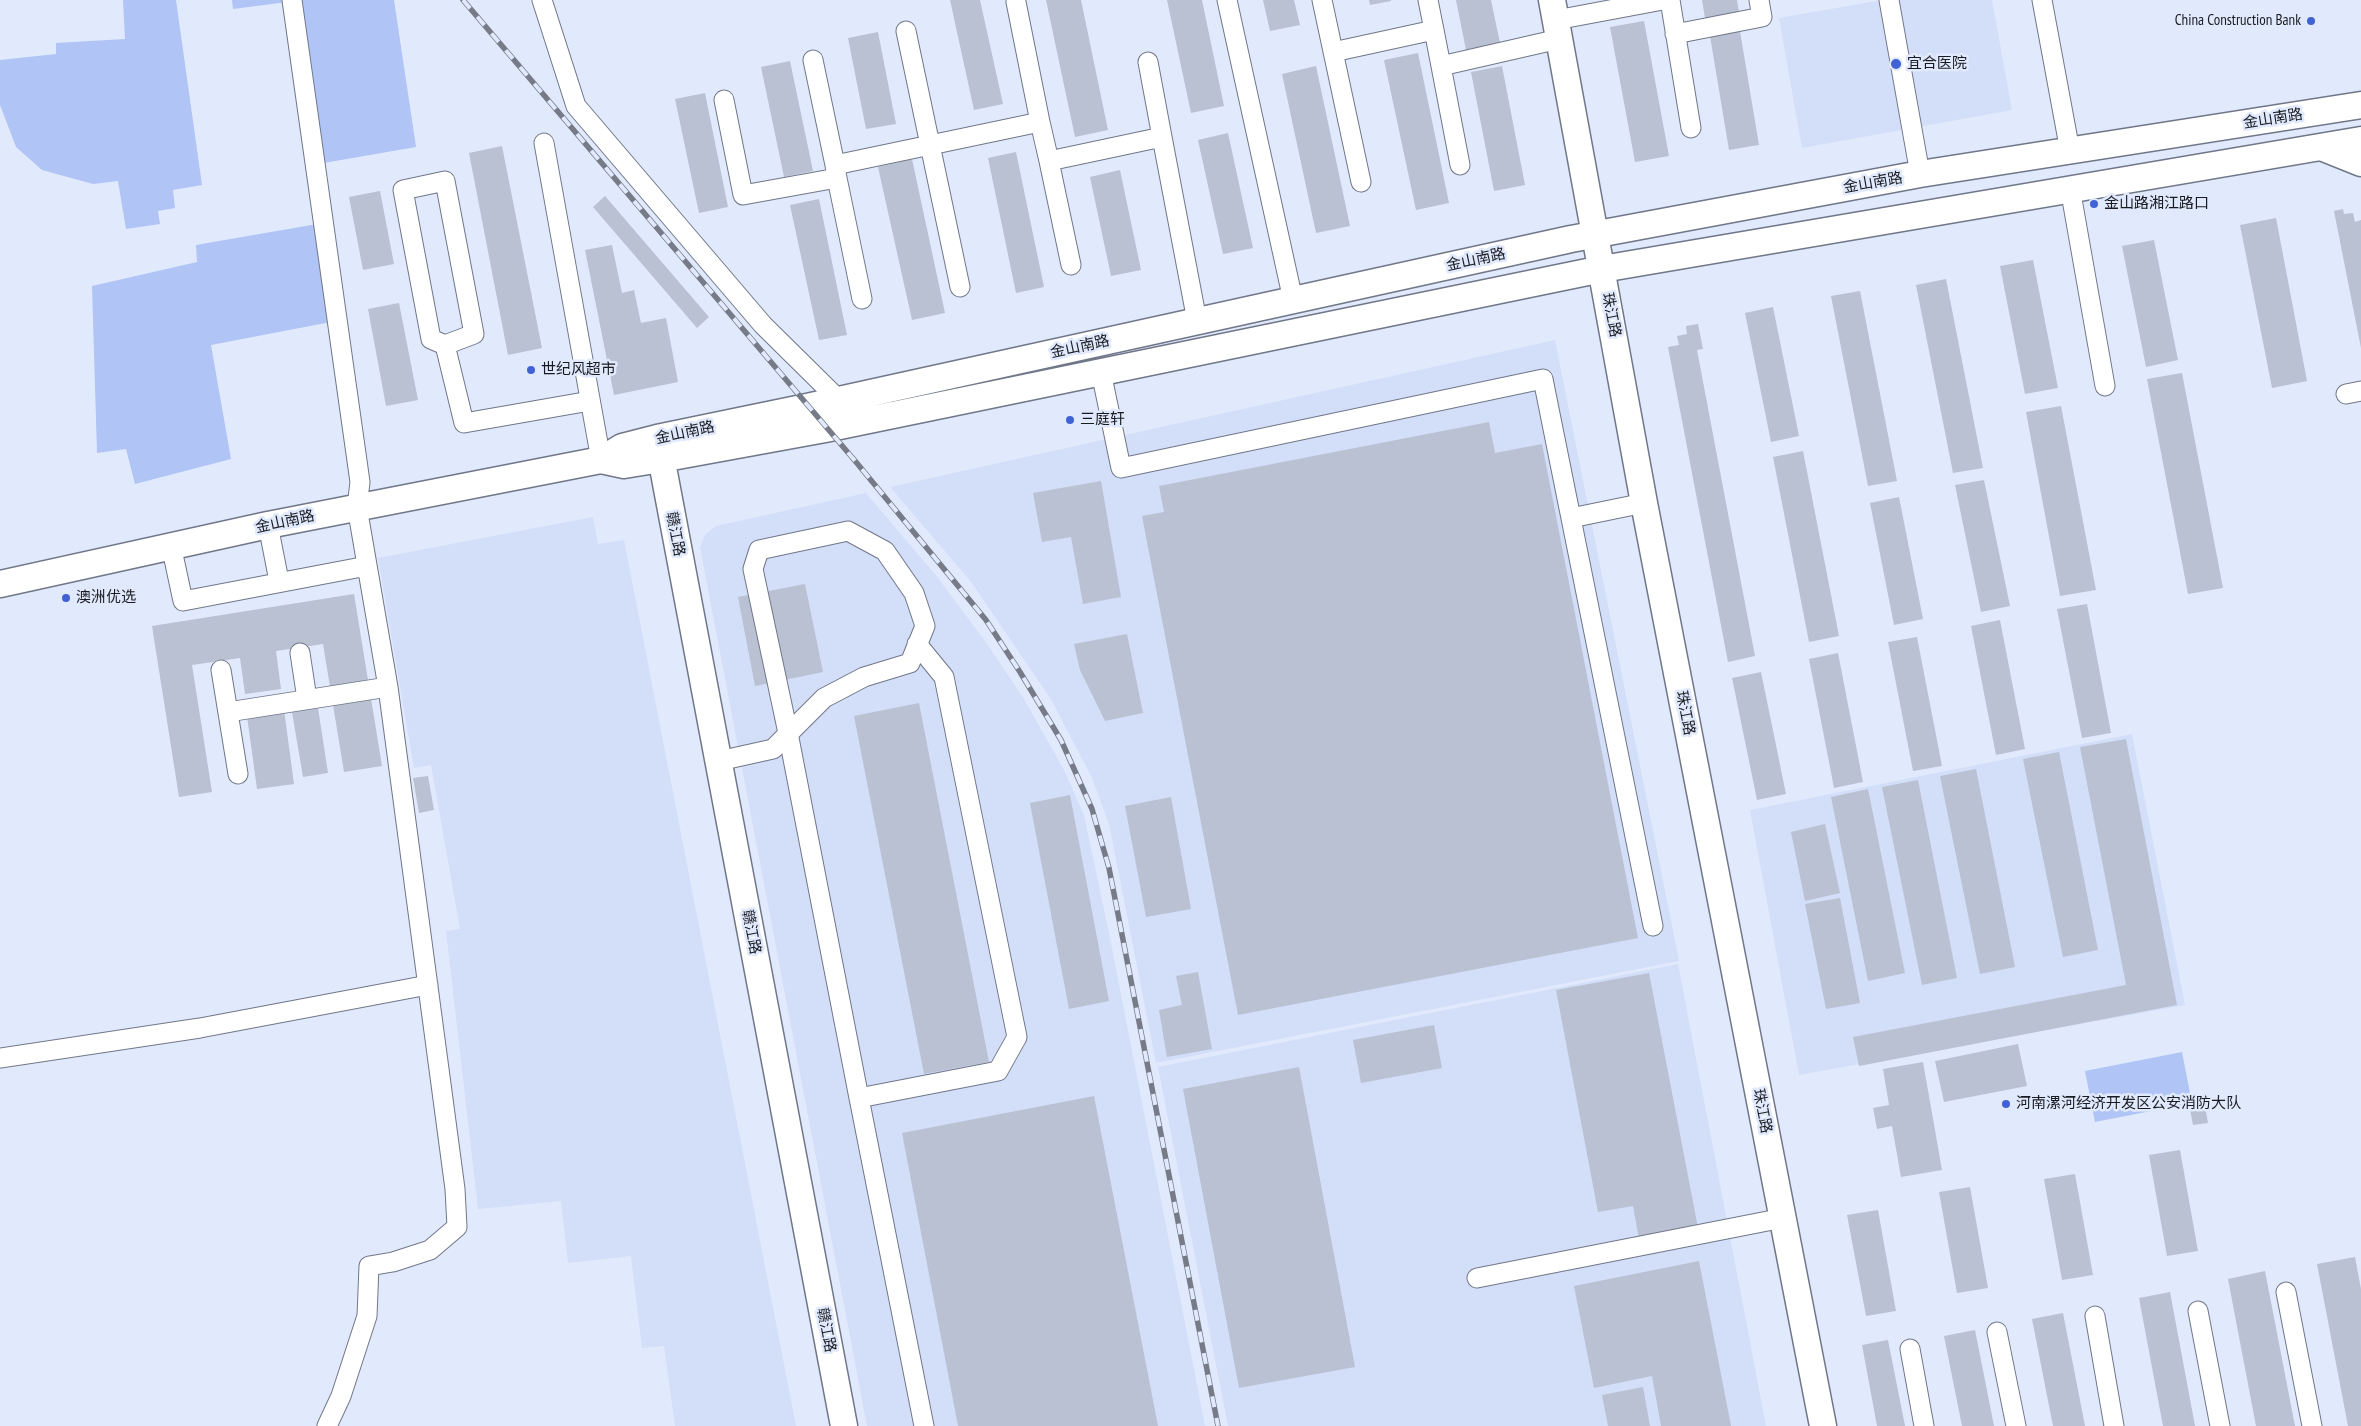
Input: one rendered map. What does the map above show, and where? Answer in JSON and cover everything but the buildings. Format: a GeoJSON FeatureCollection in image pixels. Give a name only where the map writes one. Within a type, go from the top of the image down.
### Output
{"type":"FeatureCollection","features":[{"type":"Feature","properties":{"kind":"main road","name":"珠江路"},"geometry":{"type":"LineString","coordinates":[[1556,20],[1644,503],[1823,1426]]}},
{"type":"Feature","properties":{"kind":"main road"},"geometry":{"type":"LineString","coordinates":[[2313,113],[2339,103],[2361,84]]}},
{"type":"Feature","properties":{"kind":"main road","name":"金山南路"},"geometry":{"type":"LineString","coordinates":[[0,584],[171,545],[601,460],[624,465],[659,448],[839,400],[1595,235],[1920,174],[2361,106]]}},
{"type":"Feature","properties":{"kind":"main road","name":"金山南路"},"geometry":{"type":"LineString","coordinates":[[659,448],[825,429],[1602,269],[2361,140]]}},
{"type":"Feature","properties":{"kind":"main road"},"geometry":{"type":"LineString","coordinates":[[2320,147],[2361,163]]}},
{"type":"Feature","properties":{"kind":"main road"},"geometry":{"type":"LineString","coordinates":[[1920,174],[1926,213]]}},
{"type":"Feature","properties":{"kind":"main road","name":"赣江路"},"geometry":{"type":"LineString","coordinates":[[659,448],[844,1426]]}},
{"type":"Feature","properties":{"kind":"street"},"geometry":{"type":"LineString","coordinates":[[292,0],[360,482],[357,507],[388,687],[455,1189],[457,1227],[430,1250],[393,1262],[368,1266],[367,1316],[341,1396],[327,1426]]}},
{"type":"Feature","properties":{"kind":"street"},"geometry":{"type":"LineString","coordinates":[[542,0],[576,106],[763,326],[839,400]]}},
{"type":"Feature","properties":{"kind":"street"},"geometry":{"type":"LineString","coordinates":[[1227,0],[1293,300]]}},
{"type":"Feature","properties":{"kind":"street"},"geometry":{"type":"LineString","coordinates":[[1322,0],[1361,182]]}},
{"type":"Feature","properties":{"kind":"street"},"geometry":{"type":"LineString","coordinates":[[1428,0],[1460,165]]}},
{"type":"Feature","properties":{"kind":"street"},"geometry":{"type":"LineString","coordinates":[[1441,66],[1556,20],[1663,0]]}},
{"type":"Feature","properties":{"kind":"street"},"geometry":{"type":"LineString","coordinates":[[1670,0],[1691,128]]}},
{"type":"Feature","properties":{"kind":"street"},"geometry":{"type":"LineString","coordinates":[[1676,34],[1762,17],[1759,0]]}},
{"type":"Feature","properties":{"kind":"street"},"geometry":{"type":"LineString","coordinates":[[1889,0],[1920,174]]}},
{"type":"Feature","properties":{"kind":"street"},"geometry":{"type":"LineString","coordinates":[[2042,0],[2070,151]]}},
{"type":"Feature","properties":{"kind":"street"},"geometry":{"type":"LineString","coordinates":[[1016,2],[1071,265]]}},
{"type":"Feature","properties":{"kind":"street"},"geometry":{"type":"LineString","coordinates":[[1333,52],[1434,30]]}},
{"type":"Feature","properties":{"kind":"street"},"geometry":{"type":"LineString","coordinates":[[906,31],[960,287]]}},
{"type":"Feature","properties":{"kind":"street"},"geometry":{"type":"LineString","coordinates":[[812,60],[862,299]]}},
{"type":"Feature","properties":{"kind":"street"},"geometry":{"type":"LineString","coordinates":[[1148,62],[1198,322]]}},
{"type":"Feature","properties":{"kind":"street"},"geometry":{"type":"LineString","coordinates":[[724,100],[743,195],[836,172],[930,145],[1040,122]]}},
{"type":"Feature","properties":{"kind":"street"},"geometry":{"type":"LineString","coordinates":[[1049,161],[1162,137]]}},
{"type":"Feature","properties":{"kind":"street"},"geometry":{"type":"LineString","coordinates":[[544,143],[601,460]]}},
{"type":"Feature","properties":{"kind":"street"},"geometry":{"type":"LineString","coordinates":[[445,182],[474,334],[445,345],[431,339],[403,190],[445,182]]}},
{"type":"Feature","properties":{"kind":"street"},"geometry":{"type":"LineString","coordinates":[[2070,188],[2105,386]]}},
{"type":"Feature","properties":{"kind":"street"},"geometry":{"type":"LineString","coordinates":[[445,345],[464,424],[590,401]]}},
{"type":"Feature","properties":{"kind":"street"},"geometry":{"type":"LineString","coordinates":[[1101,372],[1121,468],[1543,379],[1653,926]]}},
{"type":"Feature","properties":{"kind":"street"},"geometry":{"type":"LineString","coordinates":[[1571,518],[1644,503]]}},
{"type":"Feature","properties":{"kind":"street"},"geometry":{"type":"LineString","coordinates":[[268,525],[279,582]]}},
{"type":"Feature","properties":{"kind":"street"},"geometry":{"type":"LineString","coordinates":[[719,760],[773,749],[788,734],[824,698],[864,677],[910,663],[925,626],[914,593],[884,551],[848,531],[759,550],[753,569],[788,734],[924,1426]]}},
{"type":"Feature","properties":{"kind":"street"},"geometry":{"type":"LineString","coordinates":[[171,545],[183,601],[367,566]]}},
{"type":"Feature","properties":{"kind":"street"},"geometry":{"type":"LineString","coordinates":[[859,1098],[998,1071],[1017,1037],[944,677],[917,644]]}},
{"type":"Feature","properties":{"kind":"street"},"geometry":{"type":"LineString","coordinates":[[300,653],[307,699]]}},
{"type":"Feature","properties":{"kind":"street"},"geometry":{"type":"LineString","coordinates":[[221,670],[238,774]]}},
{"type":"Feature","properties":{"kind":"street"},"geometry":{"type":"LineString","coordinates":[[228,712],[388,687]]}},
{"type":"Feature","properties":{"kind":"street"},"geometry":{"type":"LineString","coordinates":[[0,1058],[200,1028],[428,985]]}},
{"type":"Feature","properties":{"kind":"street"},"geometry":{"type":"LineString","coordinates":[[1478,1278],[1783,1218]]}},
{"type":"Feature","properties":{"kind":"street"},"geometry":{"type":"LineString","coordinates":[[2286,1292],[2312,1426]]}},
{"type":"Feature","properties":{"kind":"street"},"geometry":{"type":"LineString","coordinates":[[2198,1311],[2220,1426]]}},
{"type":"Feature","properties":{"kind":"street"},"geometry":{"type":"LineString","coordinates":[[2094,1316],[2114,1426]]}},
{"type":"Feature","properties":{"kind":"street"},"geometry":{"type":"LineString","coordinates":[[1997,1332],[2016,1426]]}},
{"type":"Feature","properties":{"kind":"street"},"geometry":{"type":"LineString","coordinates":[[1910,1349],[1924,1426]]}},
{"type":"Feature","properties":{"kind":"shaded area"},"geometry":{"type":"Polygon","coordinates":[[[123,0],[176,0],[202,185],[173,190],[175,208],[158,211],[160,224],[126,229],[118,181],[93,184],[42,170],[16,147],[0,105],[0,60],[56,54],[56,43],[125,39],[123,0]]]}},
{"type":"Feature","properties":{"kind":"shaded area"},"geometry":{"type":"Polygon","coordinates":[[[232,0],[394,0],[416,147],[318,164],[295,1],[233,9],[232,0]]]}},
{"type":"Feature","properties":{"kind":"shaded area","name":"宜合医院"},"geometry":{"type":"Polygon","coordinates":[[[1882,0],[1992,0],[2012,110],[1802,148],[1779,18],[1882,0]]]}},
{"type":"Feature","properties":{"kind":"shaded area"},"geometry":{"type":"Polygon","coordinates":[[[317,224],[331,322],[211,345],[231,459],[135,484],[126,449],[97,453],[92,286],[197,262],[196,245],[317,224]]]}},
{"type":"Feature","properties":{"kind":"shaded area"},"geometry":{"type":"Polygon","coordinates":[[[1555,340],[1679,961],[1156,1063],[1109,824],[1092,778],[1052,701],[972,583],[890,487],[1555,340]]]}},
{"type":"Feature","properties":{"kind":"shaded area"},"geometry":{"type":"Polygon","coordinates":[[[866,493],[938,578],[985,641],[1024,699],[1064,770],[1084,815],[1110,938],[1205,1426],[867,1426],[700,547],[705,535],[716,526],[866,493]]]}},
{"type":"Feature","properties":{"kind":"shaded area"},"geometry":{"type":"Polygon","coordinates":[[[593,517],[598,544],[624,540],[796,1426],[675,1426],[664,1346],[642,1348],[631,1256],[568,1263],[561,1201],[478,1209],[446,931],[460,929],[431,765],[414,768],[378,558],[593,517]]]}},
{"type":"Feature","properties":{"kind":"shaded area"},"geometry":{"type":"Polygon","coordinates":[[[2132,734],[2185,1005],[1799,1075],[1750,810],[2132,734]]]}},
{"type":"Feature","properties":{"kind":"shaded area"},"geometry":{"type":"Polygon","coordinates":[[[1678,964],[1766,1426],[1228,1426],[1158,1067],[1678,964]]]}},
{"type":"Feature","properties":{"kind":"shaded area"},"geometry":{"type":"Polygon","coordinates":[[[2182,1052],[2192,1103],[2095,1122],[2085,1071],[2182,1052]]]}},
{"type":"Feature","properties":{"kind":"railway"},"geometry":{"type":"LineString","coordinates":[[463,0],[856,462],[986,620],[1061,740],[1092,809],[1109,868],[1218,1426]]}},
{"type":"Feature","properties":{"kind":"place","name":"China Construction Bank"},"geometry":{"type":"Point","coordinates":[2311,21]}},
{"type":"Feature","properties":{"kind":"place","name":"宜合医院"},"geometry":{"type":"Point","coordinates":[1896,64]}},
{"type":"Feature","properties":{"kind":"place","name":"金山路湘江路口"},"geometry":{"type":"Point","coordinates":[2094,204]}},
{"type":"Feature","properties":{"kind":"place","name":"世纪风超市"},"geometry":{"type":"Point","coordinates":[531,370]}},
{"type":"Feature","properties":{"kind":"place","name":"三庭轩"},"geometry":{"type":"Point","coordinates":[1070,420]}},
{"type":"Feature","properties":{"kind":"place","name":"澳洲优选"},"geometry":{"type":"Point","coordinates":[66,598]}},
{"type":"Feature","properties":{"kind":"place","name":"河南漯河经济开发区公安消防大队"},"geometry":{"type":"Point","coordinates":[2006,1104]}}]}
